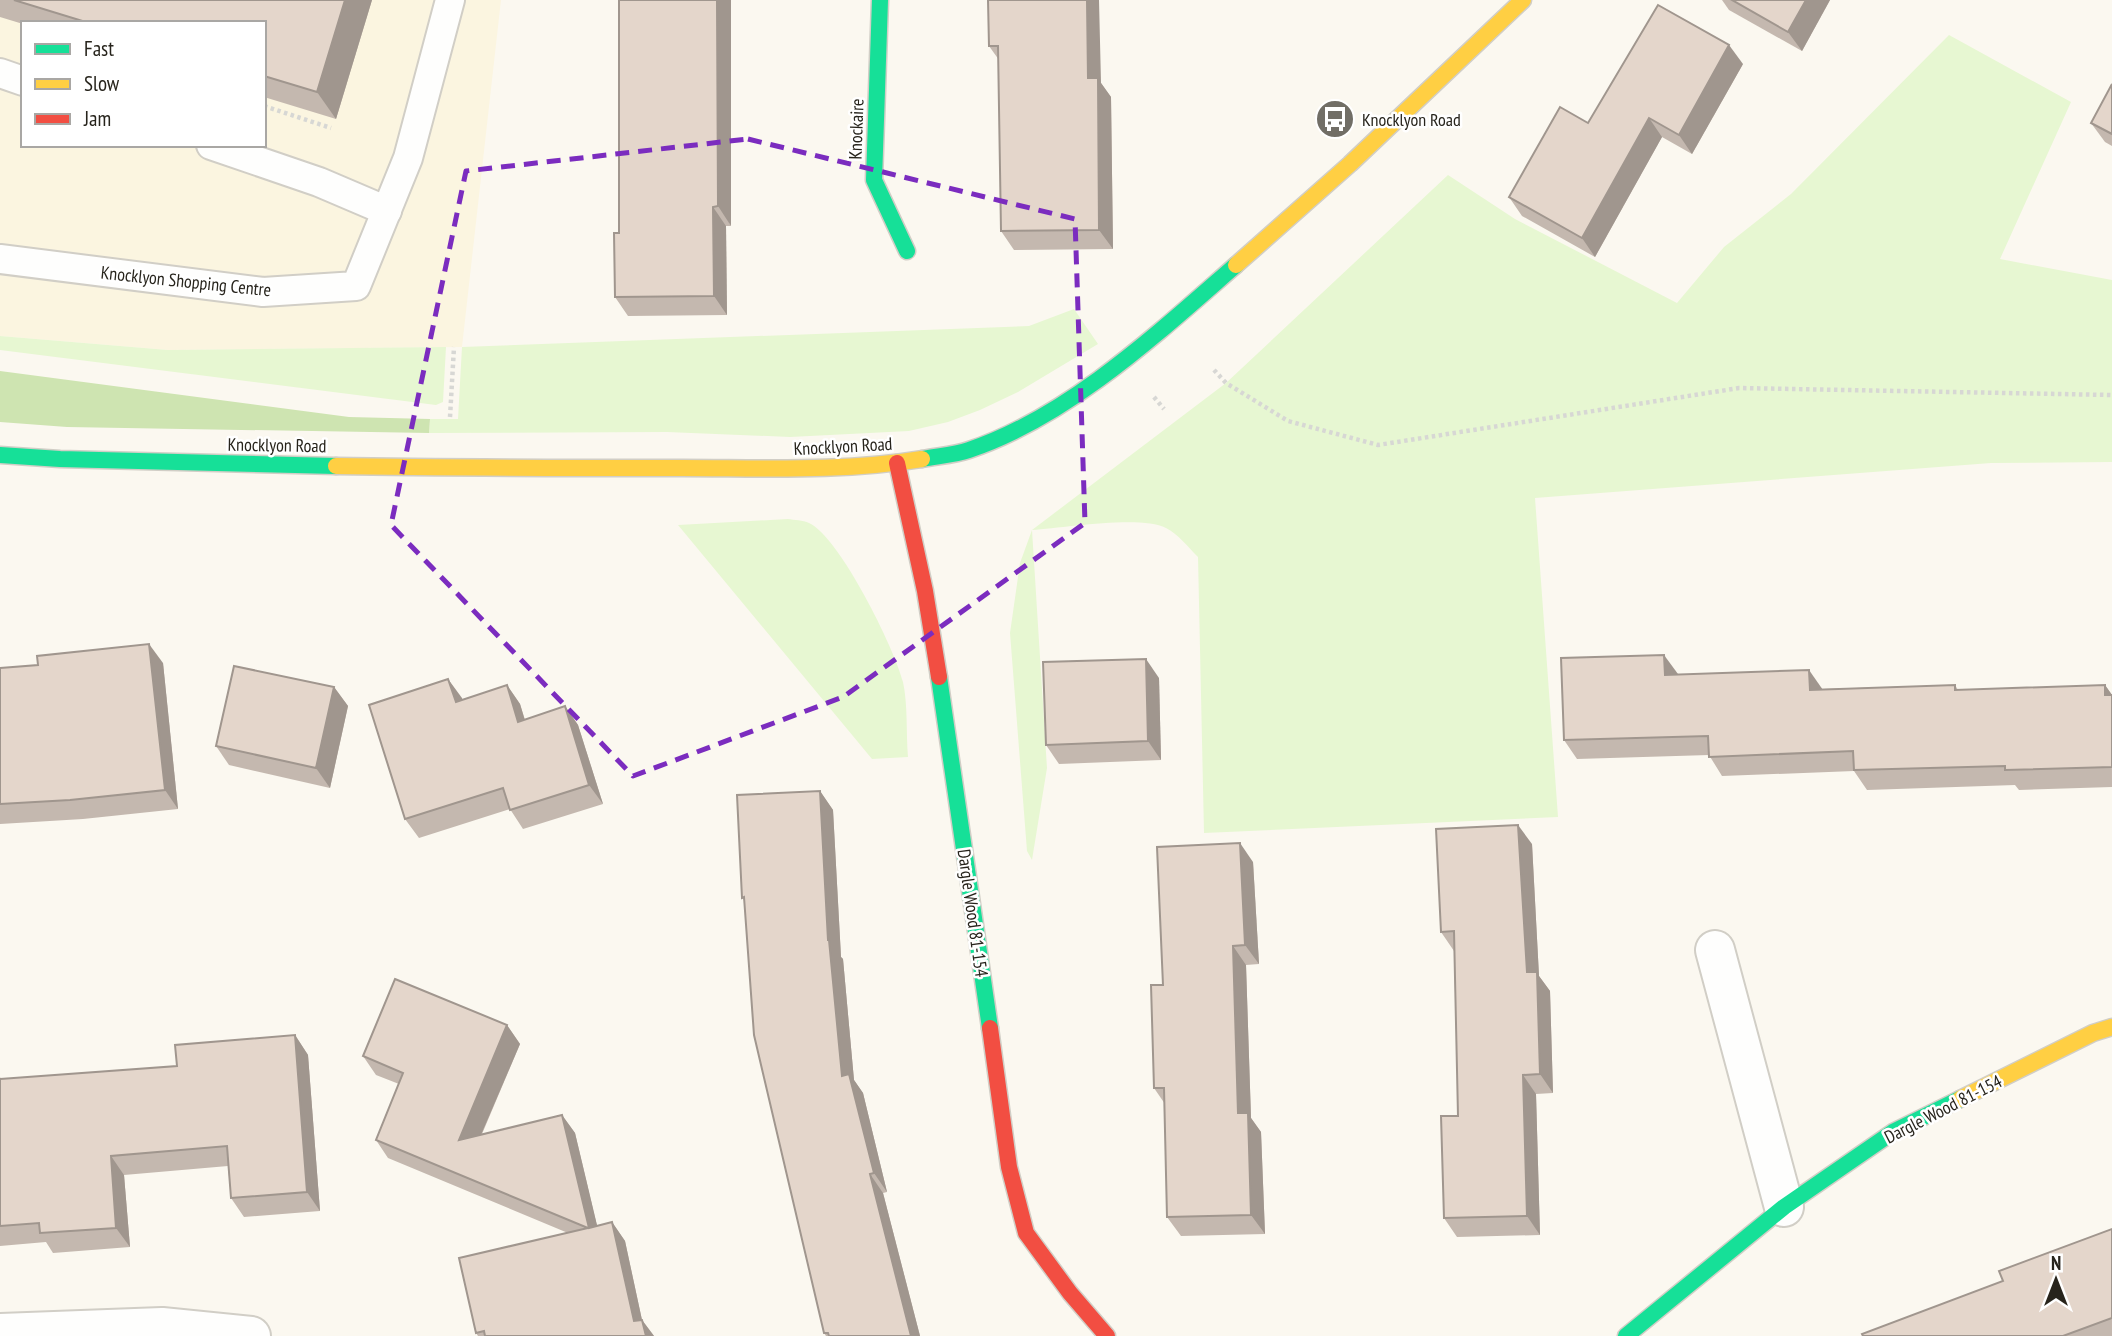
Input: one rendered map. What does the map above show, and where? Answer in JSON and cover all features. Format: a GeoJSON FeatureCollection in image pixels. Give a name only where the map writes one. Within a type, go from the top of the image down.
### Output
{"type":"FeatureCollection","features":[{"type":"Feature","properties":{"kind":"street","name":"Knockaire"},"geometry":{"type":"LineString","coordinates":[[880,0],[874,180],[907,251]]}},
{"type":"Feature","properties":{"kind":"street","name":"Knocklyon Road"},"geometry":{"type":"LineString","coordinates":[[0,455],[440,468],[820,468],[897,463],[967,451],[1016,431],[1057,408],[1159,332],[1350,164],[1523,0]]}},
{"type":"Feature","properties":{"kind":"street","name":"Dargle Wood 81-154"},"geometry":{"type":"LineString","coordinates":[[897,463],[925,591],[946,718],[1009,1167],[1026,1233],[1070,1293],[1107,1336]]}},
{"type":"Feature","properties":{"kind":"street"},"geometry":{"type":"LineString","coordinates":[[1715,950],[1784,1207]]}},
{"type":"Feature","properties":{"kind":"street","name":"Dargle Wood 81-154"},"geometry":{"type":"LineString","coordinates":[[1626,1336],[1784,1207],[1894,1132],[2093,1033],[2112,1027]]}},
{"type":"Feature","properties":{"kind":"street"},"geometry":{"type":"LineString","coordinates":[[0,1333],[162,1327],[251,1336]]}},
{"type":"Feature","properties":{"kind":"lane"},"geometry":{"type":"LineString","coordinates":[[217,147],[319,182],[387,211],[408,158],[450,0]]}},
{"type":"Feature","properties":{"kind":"lane"},"geometry":{"type":"LineString","coordinates":[[0,74],[21,80]]}},
{"type":"Feature","properties":{"kind":"lane","name":"Knocklyon Shopping Centre"},"geometry":{"type":"LineString","coordinates":[[0,259],[263,292],[356,286],[387,211]]}},
{"type":"Feature","properties":{"kind":"path"},"geometry":{"type":"LineString","coordinates":[[266,107],[331,128]]}},
{"type":"Feature","properties":{"kind":"path"},"geometry":{"type":"LineString","coordinates":[[450,417],[454,347]]}},
{"type":"Feature","properties":{"kind":"path"},"geometry":{"type":"LineString","coordinates":[[1214,370],[1226,383],[1288,421],[1378,445],[1739,388],[2112,395]]}},
{"type":"Feature","properties":{"kind":"highlighted area"},"geometry":{"type":"Polygon","coordinates":[[[748,139],[1075,219],[1085,523],[843,697],[633,776],[391,525],[466,171],[748,139]]]}},
{"type":"Feature","properties":{"kind":"shaded area"},"geometry":{"type":"Polygon","coordinates":[[[0,0],[501,0],[462,347],[168,350],[0,336],[0,0]]]}},
{"type":"Feature","properties":{"kind":"green space"},"geometry":{"type":"Polygon","coordinates":[[[1949,35],[2071,102],[2000,259],[2112,280],[2112,462],[1991,463],[1535,498],[1558,817],[1204,833],[1198,557],[1175,534],[1154,524],[1121,522],[1032,530],[1226,383],[1448,175],[1515,219],[1677,303],[1724,247],[1791,194],[1949,35]]]}},
{"type":"Feature","properties":{"kind":"green space"},"geometry":{"type":"Polygon","coordinates":[[[1074,309],[1098,344],[1018,392],[980,410],[948,422],[909,431],[790,437],[667,432],[429,433],[430,419],[458,419],[462,347],[1029,326],[1074,309]]]}},
{"type":"Feature","properties":{"kind":"green space"},"geometry":{"type":"Polygon","coordinates":[[[0,336],[168,350],[446,347],[443,402],[436,405],[0,350],[0,336]]]}},
{"type":"Feature","properties":{"kind":"green space"},"geometry":{"type":"Polygon","coordinates":[[[0,371],[349,417],[430,419],[429,433],[67,427],[0,422],[0,371]]]}},
{"type":"Feature","properties":{"kind":"green space"},"geometry":{"type":"Polygon","coordinates":[[[788,519],[807,522],[821,532],[850,570],[878,621],[903,682],[908,757],[872,759],[678,525],[788,519]]]}},
{"type":"Feature","properties":{"kind":"green space"},"geometry":{"type":"Polygon","coordinates":[[[1032,530],[1047,768],[1032,860],[1027,851],[1010,633],[1020,563],[1032,530]]]}},
{"type":"Feature","properties":{"kind":"building"},"geometry":{"type":"Polygon","coordinates":[[[14,0],[345,0],[317,92],[266,77],[266,21],[82,21],[14,0]]]}},
{"type":"Feature","properties":{"kind":"building"},"geometry":{"type":"Polygon","coordinates":[[[619,0],[717,0],[718,206],[713,207],[714,296],[615,297],[614,233],[619,233],[619,0]]]}},
{"type":"Feature","properties":{"kind":"building"},"geometry":{"type":"Polygon","coordinates":[[[988,0],[1087,0],[1088,78],[1098,78],[1099,230],[1001,231],[998,46],[989,46],[988,0]]]}},
{"type":"Feature","properties":{"kind":"building"},"geometry":{"type":"Polygon","coordinates":[[[1732,0],[1806,0],[1788,32],[1732,0]]]}},
{"type":"Feature","properties":{"kind":"building"},"geometry":{"type":"Polygon","coordinates":[[[1658,5],[1729,45],[1679,135],[1649,118],[1582,238],[1509,197],[1560,107],[1588,123],[1658,5]]]}},
{"type":"Feature","properties":{"kind":"building"},"geometry":{"type":"Polygon","coordinates":[[[2112,84],[2112,134],[2091,123],[2112,84]]]}},
{"type":"Feature","properties":{"kind":"building"},"geometry":{"type":"Polygon","coordinates":[[[149,644],[165,790],[0,804],[0,668],[38,665],[37,656],[149,644]]]}},
{"type":"Feature","properties":{"kind":"building"},"geometry":{"type":"Polygon","coordinates":[[[1664,655],[1665,675],[1809,670],[1810,690],[1955,685],[1955,690],[2105,685],[2105,695],[2112,695],[2112,767],[2005,770],[2005,766],[1854,770],[1853,751],[1709,757],[1708,736],[1564,740],[1561,658],[1664,655]]]}},
{"type":"Feature","properties":{"kind":"building"},"geometry":{"type":"Polygon","coordinates":[[[1146,659],[1148,741],[1046,745],[1043,662],[1146,659]]]}},
{"type":"Feature","properties":{"kind":"building"},"geometry":{"type":"Polygon","coordinates":[[[234,666],[334,687],[316,768],[216,746],[234,666]]]}},
{"type":"Feature","properties":{"kind":"building"},"geometry":{"type":"Polygon","coordinates":[[[448,679],[456,702],[507,685],[518,722],[565,706],[589,785],[510,810],[503,788],[405,819],[369,705],[448,679]]]}},
{"type":"Feature","properties":{"kind":"building"},"geometry":{"type":"Polygon","coordinates":[[[820,791],[828,940],[842,1076],[849,1074],[874,1173],[870,1174],[911,1336],[829,1336],[824,1333],[754,1035],[744,897],[742,898],[737,795],[820,791]]]}},
{"type":"Feature","properties":{"kind":"building"},"geometry":{"type":"Polygon","coordinates":[[[1518,825],[1527,972],[1537,972],[1540,1074],[1523,1075],[1527,1216],[1444,1218],[1441,1116],[1458,1116],[1454,931],[1441,932],[1436,829],[1518,825]]]}},
{"type":"Feature","properties":{"kind":"building"},"geometry":{"type":"Polygon","coordinates":[[[1240,843],[1245,945],[1233,946],[1238,1113],[1248,1113],[1251,1215],[1167,1217],[1164,1088],[1154,1088],[1151,985],[1163,985],[1157,847],[1240,843]]]}},
{"type":"Feature","properties":{"kind":"building"},"geometry":{"type":"Polygon","coordinates":[[[395,979],[507,1025],[459,1140],[562,1115],[589,1228],[612,1222],[634,1321],[642,1320],[646,1336],[485,1336],[484,1331],[476,1333],[459,1258],[588,1228],[376,1140],[403,1073],[363,1056],[395,979]]]}},
{"type":"Feature","properties":{"kind":"building"},"geometry":{"type":"Polygon","coordinates":[[[295,1035],[307,1192],[231,1198],[227,1146],[111,1156],[116,1228],[40,1233],[39,1223],[0,1226],[0,1079],[177,1066],[175,1045],[295,1035]]]}},
{"type":"Feature","properties":{"kind":"building"},"geometry":{"type":"Polygon","coordinates":[[[2112,1229],[2112,1318],[2063,1336],[1862,1334],[2003,1281],[1999,1271],[2112,1229]]]}},
{"type":"Feature","properties":{"kind":"traffic: fast"},"geometry":{"type":"LineString","coordinates":[[880,0],[874,180],[907,251]]}},
{"type":"Feature","properties":{"kind":"traffic: fast"},"geometry":{"type":"LineString","coordinates":[[922,459],[969,450],[1042,417],[1110,371],[1236,265]]}},
{"type":"Feature","properties":{"kind":"traffic: fast"},"geometry":{"type":"LineString","coordinates":[[0,455],[336,466]]}},
{"type":"Feature","properties":{"kind":"traffic: fast"},"geometry":{"type":"LineString","coordinates":[[939,677],[990,1028]]}},
{"type":"Feature","properties":{"kind":"traffic: fast"},"geometry":{"type":"LineString","coordinates":[[1626,1336],[1784,1207],[1893,1132],[1960,1099]]}},
{"type":"Feature","properties":{"kind":"traffic: slow"},"geometry":{"type":"LineString","coordinates":[[1236,265],[1350,164],[1523,0]]}},
{"type":"Feature","properties":{"kind":"traffic: slow"},"geometry":{"type":"LineString","coordinates":[[336,466],[802,468],[862,466],[922,459]]}},
{"type":"Feature","properties":{"kind":"traffic: slow"},"geometry":{"type":"LineString","coordinates":[[1960,1099],[2093,1033],[2112,1027]]}},
{"type":"Feature","properties":{"kind":"traffic: jam"},"geometry":{"type":"LineString","coordinates":[[897,463],[925,591],[939,677]]}},
{"type":"Feature","properties":{"kind":"traffic: jam"},"geometry":{"type":"LineString","coordinates":[[990,1028],[1009,1167],[1026,1233],[1070,1293],[1107,1336]]}},
{"type":"Feature","properties":{"kind":"place","name":"Knocklyon Road"},"geometry":{"type":"Point","coordinates":[1335,119]}}]}
